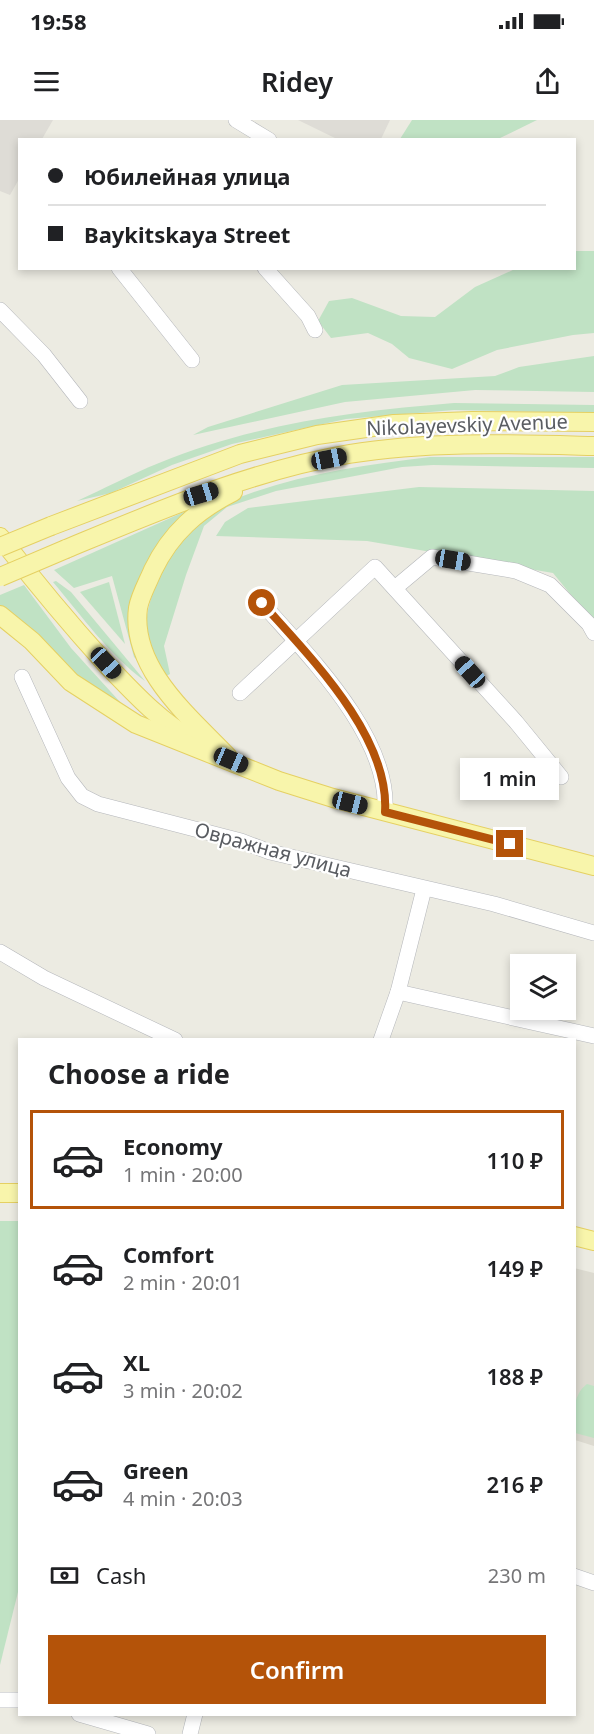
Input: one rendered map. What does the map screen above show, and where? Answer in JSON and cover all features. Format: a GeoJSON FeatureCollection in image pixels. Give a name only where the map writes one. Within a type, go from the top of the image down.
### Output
{"type":"FeatureCollection","features":[{"type":"Feature","properties":{"kind":"main road","name":"Nikolayevskiy Avenue"},"geometry":{"type":"LineString","coordinates":[[0,547],[240,454],[317,435],[394,424],[472,421],[594,422]]}},
{"type":"Feature","properties":{"kind":"main road","name":"Nikolayevskiy Avenue"},"geometry":{"type":"LineString","coordinates":[[0,577],[184,499],[309,463],[382,450],[476,444],[594,446]]}},
{"type":"Feature","properties":{"kind":"main road"},"geometry":{"type":"LineString","coordinates":[[231,760],[157,678],[143,648],[138,628],[138,607],[168,543],[191,517],[264,476]]}},
{"type":"Feature","properties":{"kind":"main road"},"geometry":{"type":"LineString","coordinates":[[0,537],[69,623],[149,707],[186,735],[231,760]]}},
{"type":"Feature","properties":{"kind":"main road"},"geometry":{"type":"LineString","coordinates":[[0,615],[32,641],[70,682],[136,724],[279,781],[385,812],[594,866]]}},
{"type":"Feature","properties":{"kind":"main road"},"geometry":{"type":"LineString","coordinates":[[0,1193],[18,1193]]}},
{"type":"Feature","properties":{"kind":"main road"},"geometry":{"type":"LineString","coordinates":[[576,1236],[594,1241]]}},
{"type":"Feature","properties":{"kind":"street"},"geometry":{"type":"LineString","coordinates":[[236,120],[266,138]]}},
{"type":"Feature","properties":{"kind":"street"},"geometry":{"type":"LineString","coordinates":[[121,270],[192,360]]}},
{"type":"Feature","properties":{"kind":"street"},"geometry":{"type":"LineString","coordinates":[[267,270],[308,316],[315,330]]}},
{"type":"Feature","properties":{"kind":"street"},"geometry":{"type":"LineString","coordinates":[[0,310],[44,355],[80,401]]}},
{"type":"Feature","properties":{"kind":"street"},"geometry":{"type":"LineString","coordinates":[[395,588],[432,556],[516,571],[550,585],[589,624],[594,633]]}},
{"type":"Feature","properties":{"kind":"street"},"geometry":{"type":"LineString","coordinates":[[240,693],[375,567],[561,777]]}},
{"type":"Feature","properties":{"kind":"street"},"geometry":{"type":"LineString","coordinates":[[262,603],[344,697],[367,738],[386,793],[385,812]]}},
{"type":"Feature","properties":{"kind":"street","name":"Овражная улица"},"geometry":{"type":"LineString","coordinates":[[22,677],[68,778],[82,796],[99,804],[241,841],[270,852],[494,904],[594,933]]}},
{"type":"Feature","properties":{"kind":"street"},"geometry":{"type":"LineString","coordinates":[[382,1038],[398,992],[424,889]]}},
{"type":"Feature","properties":{"kind":"street"},"geometry":{"type":"LineString","coordinates":[[0,952],[45,978],[172,1038]]}},
{"type":"Feature","properties":{"kind":"street"},"geometry":{"type":"LineString","coordinates":[[398,992],[594,1036]]}},
{"type":"Feature","properties":{"kind":"street"},"geometry":{"type":"LineString","coordinates":[[576,1577],[594,1583]]}},
{"type":"Feature","properties":{"kind":"street"},"geometry":{"type":"LineString","coordinates":[[0,1700],[18,1700]]}},
{"type":"Feature","properties":{"kind":"street"},"geometry":{"type":"LineString","coordinates":[[86,1716],[148,1734]]}},
{"type":"Feature","properties":{"kind":"street"},"geometry":{"type":"LineString","coordinates":[[190,1734],[194,1716]]}},
{"type":"Feature","properties":{"kind":"shaded area"},"geometry":{"type":"Polygon","coordinates":[[[0,120],[53,120],[43,138],[18,138],[18,181],[10,195],[0,191],[0,120]]]}},
{"type":"Feature","properties":{"kind":"shaded area"},"geometry":{"type":"Polygon","coordinates":[[[298,120],[390,120],[381,138],[335,138],[298,120]]]}},
{"type":"Feature","properties":{"kind":"shaded area"},"geometry":{"type":"Polygon","coordinates":[[[576,1268],[594,1273],[594,1446],[576,1440],[576,1268]]]}},
{"type":"Feature","properties":{"kind":"green space"},"geometry":{"type":"Polygon","coordinates":[[[412,120],[537,120],[500,138],[401,138],[412,120]]]}},
{"type":"Feature","properties":{"kind":"green space"},"geometry":{"type":"Polygon","coordinates":[[[576,251],[594,251],[594,333],[497,350],[452,369],[409,358],[392,344],[368,333],[331,338],[318,321],[329,301],[352,298],[401,316],[435,317],[475,287],[513,270],[576,270],[576,251]]]}},
{"type":"Feature","properties":{"kind":"green space"},"geometry":{"type":"Polygon","coordinates":[[[594,356],[594,392],[475,390],[345,402],[193,435],[208,427],[342,385],[495,376],[519,367],[594,356]]]}},
{"type":"Feature","properties":{"kind":"green space"},"geometry":{"type":"Polygon","coordinates":[[[454,403],[594,405],[594,413],[454,410],[346,419],[232,444],[172,465],[111,493],[77,501],[159,463],[231,438],[304,421],[342,415],[454,403]]]}},
{"type":"Feature","properties":{"kind":"green space"},"geometry":{"type":"Polygon","coordinates":[[[430,457],[594,457],[594,468],[433,465],[402,467],[276,491],[227,507],[204,526],[164,646],[170,674],[164,677],[151,651],[148,639],[146,628],[149,605],[172,553],[200,513],[278,484],[354,468],[430,457]]]}},
{"type":"Feature","properties":{"kind":"green space"},"geometry":{"type":"Polygon","coordinates":[[[419,487],[594,491],[594,623],[553,573],[367,541],[216,536],[225,522],[248,508],[419,487]]]}},
{"type":"Feature","properties":{"kind":"green space"},"geometry":{"type":"Polygon","coordinates":[[[186,511],[187,513],[153,556],[138,661],[134,657],[112,576],[74,588],[54,570],[186,511]]]}},
{"type":"Feature","properties":{"kind":"green space"},"geometry":{"type":"Polygon","coordinates":[[[56,581],[71,592],[145,681],[119,659],[96,634],[53,582],[56,581]]]}},
{"type":"Feature","properties":{"kind":"green space"},"geometry":{"type":"Polygon","coordinates":[[[109,582],[125,644],[80,592],[109,582]]]}},
{"type":"Feature","properties":{"kind":"green space"},"geometry":{"type":"Polygon","coordinates":[[[24,585],[71,648],[130,713],[100,697],[0,610],[0,595],[24,585]]]}},
{"type":"Feature","properties":{"kind":"green space"},"geometry":{"type":"Polygon","coordinates":[[[0,1221],[18,1221],[18,1592],[0,1665],[0,1221]]]}},
{"type":"Feature","properties":{"kind":"green space"},"geometry":{"type":"Polygon","coordinates":[[[587,1384],[594,1386],[594,1438],[576,1433],[576,1400],[587,1384]]]}},
{"type":"Feature","properties":{"kind":"route"},"geometry":{"type":"LineString","coordinates":[[262,603],[344,697],[367,738],[386,793],[385,812],[510,844]]}}]}
